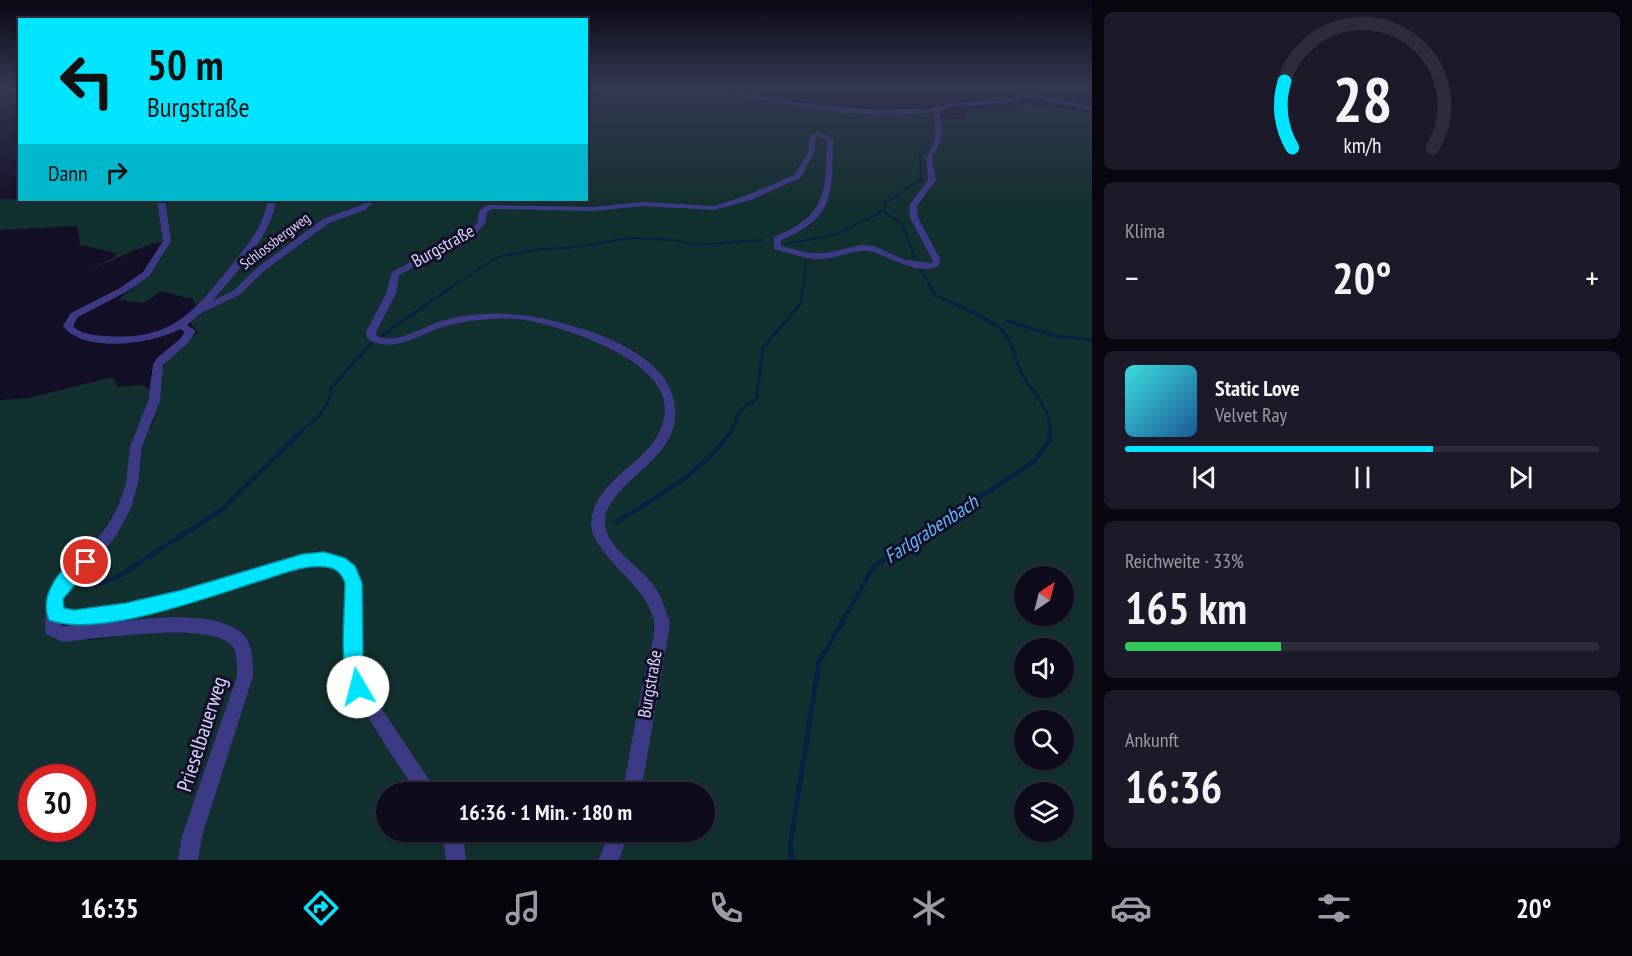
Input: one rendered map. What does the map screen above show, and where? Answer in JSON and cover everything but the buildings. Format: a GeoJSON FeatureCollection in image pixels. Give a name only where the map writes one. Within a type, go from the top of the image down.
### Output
{"type":"FeatureCollection","features":[{"type":"Feature","properties":{"kind":"street","name":"Burgstraße"},"geometry":{"type":"LineString","coordinates":[[634,782],[662,624],[656,602],[646,586],[613,551],[599,531],[599,512],[609,495],[655,450],[667,433],[671,414],[665,388],[655,373],[632,355],[555,323],[522,317],[480,317],[451,322],[400,340],[378,341],[371,336],[371,332],[391,294],[395,274],[473,232],[481,224],[483,212],[490,207],[592,209],[643,204],[706,208],[748,198],[797,176],[811,153],[813,136],[818,134],[830,140],[831,177],[827,197],[801,229],[777,239],[777,247],[809,256],[826,256],[861,248],[874,249],[903,262],[932,266],[936,264],[936,259],[915,218],[913,206],[933,182],[935,174],[929,159],[939,137],[938,128]]}},
{"type":"Feature","properties":{"kind":"street"},"geometry":{"type":"LineString","coordinates":[[161,201],[167,241],[146,274],[123,290],[74,315],[68,326],[81,335],[123,341],[181,325],[191,331],[184,341],[158,365],[154,401],[136,447],[132,483],[124,508],[111,532],[54,597],[55,614],[74,618],[126,611],[303,561],[324,559],[339,563],[349,571],[354,583],[354,657],[358,687],[421,782]]}},
{"type":"Feature","properties":{"kind":"street","name":"Schlossbergweg"},"geometry":{"type":"LineString","coordinates":[[181,325],[198,311],[258,237],[272,214],[272,201]]}},
{"type":"Feature","properties":{"kind":"street","name":"Schlossbergweg"},"geometry":{"type":"LineString","coordinates":[[198,311],[236,293],[261,269],[326,221],[362,208],[371,201]]}},
{"type":"Feature","properties":{"kind":"street","name":"Prieselbauerweg"},"geometry":{"type":"LineString","coordinates":[[55,614],[52,629],[63,634],[175,625],[221,628],[237,638],[245,658],[245,676],[192,836],[188,860]]}},
{"type":"Feature","properties":{"kind":"street"},"geometry":{"type":"LineString","coordinates":[[453,842],[456,860]]}},
{"type":"Feature","properties":{"kind":"street"},"geometry":{"type":"LineString","coordinates":[[609,860],[615,842]]}},
{"type":"Feature","properties":{"kind":"green space"},"geometry":{"type":"Polygon","coordinates":[[[588,128],[1092,128],[1092,860],[0,860],[0,400],[29,398],[113,377],[118,387],[142,385],[150,390],[120,506],[107,531],[53,590],[60,639],[89,640],[145,633],[217,633],[230,643],[240,660],[251,647],[244,633],[228,625],[69,626],[63,622],[61,601],[67,585],[119,528],[133,501],[144,440],[154,420],[160,397],[162,369],[168,357],[198,332],[189,321],[200,312],[192,299],[161,291],[144,303],[118,300],[148,275],[169,242],[142,247],[92,268],[115,257],[116,253],[80,245],[77,226],[0,230],[0,199],[18,199],[18,201],[588,201],[588,128]]]}},
{"type":"Feature","properties":{"kind":"waterway","name":"Farlgrabenbach"},"geometry":{"type":"LineString","coordinates":[[885,210],[884,204],[921,179],[920,157],[933,135],[929,128]]}},
{"type":"Feature","properties":{"kind":"waterway"},"geometry":{"type":"LineString","coordinates":[[786,244],[838,234],[885,210]]}},
{"type":"Feature","properties":{"kind":"waterway","name":"Farlgrabenbach"},"geometry":{"type":"LineString","coordinates":[[885,210],[902,223],[916,262]]}},
{"type":"Feature","properties":{"kind":"waterway"},"geometry":{"type":"LineString","coordinates":[[450,288],[498,257],[541,249],[568,248],[630,238],[675,240],[694,245],[763,240]]}},
{"type":"Feature","properties":{"kind":"waterway"},"geometry":{"type":"LineString","coordinates":[[803,288],[806,261]]}},
{"type":"Feature","properties":{"kind":"waterway","name":"Farlgrabenbach"},"geometry":{"type":"LineString","coordinates":[[920,268],[931,288]]}},
{"type":"Feature","properties":{"kind":"waterway"},"geometry":{"type":"LineString","coordinates":[[381,336],[452,287]]}},
{"type":"Feature","properties":{"kind":"waterway"},"geometry":{"type":"LineString","coordinates":[[730,433],[740,411],[756,399],[763,348],[801,303],[803,287]]}},
{"type":"Feature","properties":{"kind":"waterway","name":"Farlgrabenbach"},"geometry":{"type":"LineString","coordinates":[[931,287],[935,295],[983,318],[1006,335],[1021,372],[1043,405],[1050,423],[1050,432]]}},
{"type":"Feature","properties":{"kind":"waterway"},"geometry":{"type":"LineString","coordinates":[[1007,321],[1055,336],[1092,340]]}},
{"type":"Feature","properties":{"kind":"waterway"},"geometry":{"type":"LineString","coordinates":[[300,433],[321,414],[328,402],[331,388],[371,344]]}},
{"type":"Feature","properties":{"kind":"waterway"},"geometry":{"type":"LineString","coordinates":[[97,585],[117,577],[220,511],[301,432]]}},
{"type":"Feature","properties":{"kind":"waterway"},"geometry":{"type":"LineString","coordinates":[[616,522],[678,483],[707,459],[731,432]]}},
{"type":"Feature","properties":{"kind":"waterway","name":"Farlgrabenbach"},"geometry":{"type":"LineString","coordinates":[[843,620],[874,566],[1035,461],[1049,441],[1050,432]]}},
{"type":"Feature","properties":{"kind":"waterway","name":"Farlgrabenbach"},"geometry":{"type":"LineString","coordinates":[[792,860],[790,846],[819,662],[844,619]]}},
{"type":"Feature","properties":{"kind":"route"},"geometry":{"type":"LineString","coordinates":[[86,562],[67,579],[54,597],[55,614],[74,618],[126,611],[303,561],[324,559],[339,563],[349,571],[354,583],[354,657],[358,687]]}}]}
